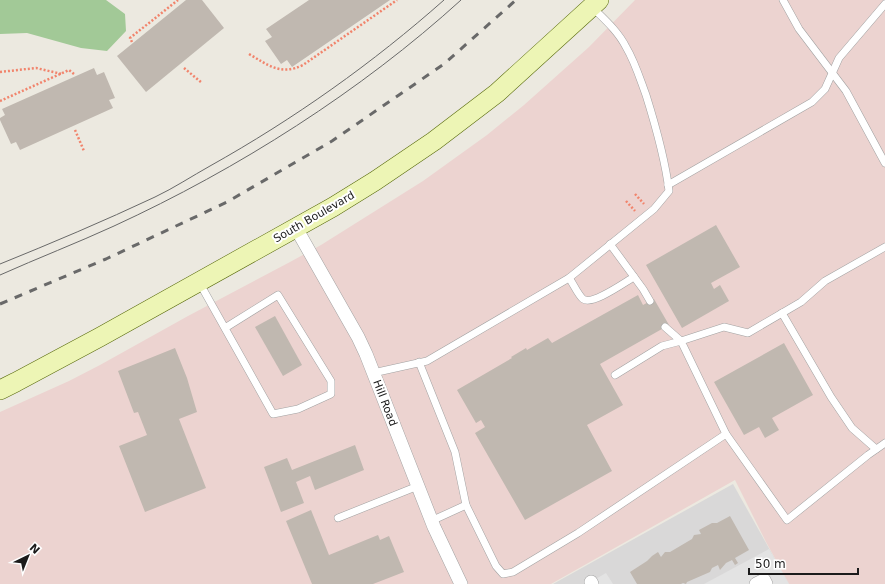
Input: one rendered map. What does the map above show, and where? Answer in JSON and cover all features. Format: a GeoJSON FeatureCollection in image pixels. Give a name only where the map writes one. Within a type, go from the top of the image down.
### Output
{"type":"FeatureCollection","features":[{"type":"Feature","properties":{"kind":"main road","name":"South Boulevard"},"geometry":{"type":"LineString","coordinates":[[0,390],[100,337],[296,228],[375,181],[457,124],[497,93],[596,4]]}},
{"type":"Feature","properties":{"kind":"street","name":"Hill Road"},"geometry":{"type":"LineString","coordinates":[[296,228],[358,337],[374,373],[431,521],[461,584]]}},
{"type":"Feature","properties":{"kind":"street"},"geometry":{"type":"LineString","coordinates":[[756,584],[764,580],[766,584]]}},
{"type":"Feature","properties":{"kind":"lane"},"geometry":{"type":"LineString","coordinates":[[783,0],[799,29],[846,91],[885,163]]}},
{"type":"Feature","properties":{"kind":"lane"},"geometry":{"type":"LineString","coordinates":[[374,373],[427,360],[569,278],[654,209],[669,191],[666,167],[655,123],[638,71],[626,46],[596,4]]}},
{"type":"Feature","properties":{"kind":"lane"},"geometry":{"type":"LineString","coordinates":[[668,185],[812,102],[825,89],[839,58],[885,4]]}},
{"type":"Feature","properties":{"kind":"lane"},"geometry":{"type":"LineString","coordinates":[[610,244],[650,301]]}},
{"type":"Feature","properties":{"kind":"lane"},"geometry":{"type":"LineString","coordinates":[[616,375],[662,346],[724,328],[748,333],[801,302],[825,281],[885,247]]}},
{"type":"Feature","properties":{"kind":"lane"},"geometry":{"type":"LineString","coordinates":[[569,278],[583,299],[588,301],[596,299],[634,277]]}},
{"type":"Feature","properties":{"kind":"lane"},"geometry":{"type":"LineString","coordinates":[[199,282],[273,414],[298,409],[331,394],[331,382],[278,295],[225,328]]}},
{"type":"Feature","properties":{"kind":"lane"},"geometry":{"type":"LineString","coordinates":[[782,313],[831,397],[852,428],[876,449]]}},
{"type":"Feature","properties":{"kind":"lane"},"geometry":{"type":"LineString","coordinates":[[665,327],[681,341],[726,434],[787,520],[885,443]]}},
{"type":"Feature","properties":{"kind":"lane"},"geometry":{"type":"LineString","coordinates":[[419,362],[455,452],[466,505],[496,566],[503,574],[513,572],[578,533],[726,434]]}},
{"type":"Feature","properties":{"kind":"lane"},"geometry":{"type":"LineString","coordinates":[[338,518],[418,486]]}},
{"type":"Feature","properties":{"kind":"lane"},"geometry":{"type":"LineString","coordinates":[[431,521],[466,505]]}},
{"type":"Feature","properties":{"kind":"path"},"geometry":{"type":"LineString","coordinates":[[132,42],[130,38],[178,0]]}},
{"type":"Feature","properties":{"kind":"path"},"geometry":{"type":"LineString","coordinates":[[249,54],[273,67],[284,71],[294,70],[303,66],[397,0]]}},
{"type":"Feature","properties":{"kind":"path"},"geometry":{"type":"LineString","coordinates":[[0,72],[36,68],[62,74]]}},
{"type":"Feature","properties":{"kind":"path"},"geometry":{"type":"LineString","coordinates":[[184,68],[202,83]]}},
{"type":"Feature","properties":{"kind":"path"},"geometry":{"type":"LineString","coordinates":[[0,101],[69,70],[74,74]]}},
{"type":"Feature","properties":{"kind":"path"},"geometry":{"type":"LineString","coordinates":[[74,130],[84,151]]}},
{"type":"Feature","properties":{"kind":"shaded area"},"geometry":{"type":"Polygon","coordinates":[[[635,0],[885,0],[885,584],[789,584],[735,480],[551,584],[0,584],[0,412],[69,381],[100,365],[290,262],[321,245],[423,181],[487,135],[524,105],[589,47],[635,0]]]}},
{"type":"Feature","properties":{"kind":"shaded area"},"geometry":{"type":"Polygon","coordinates":[[[733,484],[789,584],[553,584],[733,484]]]}},
{"type":"Feature","properties":{"kind":"shaded area"},"geometry":{"type":"Polygon","coordinates":[[[769,549],[789,584],[704,584],[769,549]]]}},
{"type":"Feature","properties":{"kind":"shaded area"},"geometry":{"type":"Polygon","coordinates":[[[606,573],[613,584],[587,584],[606,573]]]}},
{"type":"Feature","properties":{"kind":"green space"},"geometry":{"type":"Polygon","coordinates":[[[0,0],[106,0],[125,14],[126,31],[107,51],[81,48],[27,33],[0,34],[0,0]]]}},
{"type":"Feature","properties":{"kind":"building"},"geometry":{"type":"Polygon","coordinates":[[[186,0],[202,0],[224,28],[146,92],[117,56],[186,0]]]}},
{"type":"Feature","properties":{"kind":"building"},"geometry":{"type":"Polygon","coordinates":[[[309,0],[390,0],[292,67],[287,60],[281,64],[265,41],[272,37],[266,29],[309,0]]]}},
{"type":"Feature","properties":{"kind":"building"},"geometry":{"type":"Polygon","coordinates":[[[94,68],[97,75],[104,72],[115,98],[109,100],[113,108],[20,150],[16,142],[11,144],[0,120],[0,118],[5,115],[2,109],[94,68]]]}},
{"type":"Feature","properties":{"kind":"building"},"geometry":{"type":"Polygon","coordinates":[[[716,225],[740,267],[711,283],[714,289],[720,285],[729,301],[682,328],[646,265],[716,225]]]}},
{"type":"Feature","properties":{"kind":"building"},"geometry":{"type":"Polygon","coordinates":[[[638,295],[643,305],[654,299],[669,325],[600,364],[623,405],[587,425],[612,471],[525,520],[475,433],[485,427],[481,420],[476,423],[457,390],[512,358],[511,357],[526,348],[527,350],[548,338],[552,343],[638,295]]]}},
{"type":"Feature","properties":{"kind":"building"},"geometry":{"type":"Polygon","coordinates":[[[275,316],[302,365],[283,376],[255,327],[275,316]]]}},
{"type":"Feature","properties":{"kind":"building"},"geometry":{"type":"Polygon","coordinates":[[[784,343],[813,395],[772,418],[779,430],[765,438],[759,427],[744,435],[714,382],[784,343]]]}},
{"type":"Feature","properties":{"kind":"building"},"geometry":{"type":"Polygon","coordinates":[[[175,348],[187,378],[197,412],[179,419],[206,488],[145,512],[119,446],[147,435],[138,412],[134,413],[118,371],[175,348]]]}},
{"type":"Feature","properties":{"kind":"building"},"geometry":{"type":"Polygon","coordinates":[[[355,445],[364,470],[315,490],[310,476],[296,482],[304,503],[281,512],[264,467],[287,458],[292,470],[355,445]]]}},
{"type":"Feature","properties":{"kind":"building"},"geometry":{"type":"Polygon","coordinates":[[[311,510],[329,555],[378,535],[380,540],[389,536],[404,572],[373,584],[312,584],[286,521],[311,510]]]}},
{"type":"Feature","properties":{"kind":"building"},"geometry":{"type":"Polygon","coordinates":[[[730,516],[749,550],[735,558],[738,563],[735,565],[732,560],[726,563],[720,570],[718,565],[712,568],[710,572],[687,582],[686,584],[637,584],[630,572],[658,552],[661,557],[665,552],[670,552],[692,539],[694,535],[701,534],[699,530],[730,516]]]}},
{"type":"Feature","properties":{"kind":"tram line"},"geometry":{"type":"LineString","coordinates":[[0,264],[78,232],[155,197],[241,148],[272,129],[361,68],[444,0]]}},
{"type":"Feature","properties":{"kind":"tram line"},"geometry":{"type":"LineString","coordinates":[[0,275],[114,226],[160,204],[252,153],[296,126],[382,66],[461,0]]}},
{"type":"Feature","properties":{"kind":"railway"},"geometry":{"type":"LineString","coordinates":[[0,304],[106,259],[227,202],[332,141],[444,64],[516,0]]}}]}
